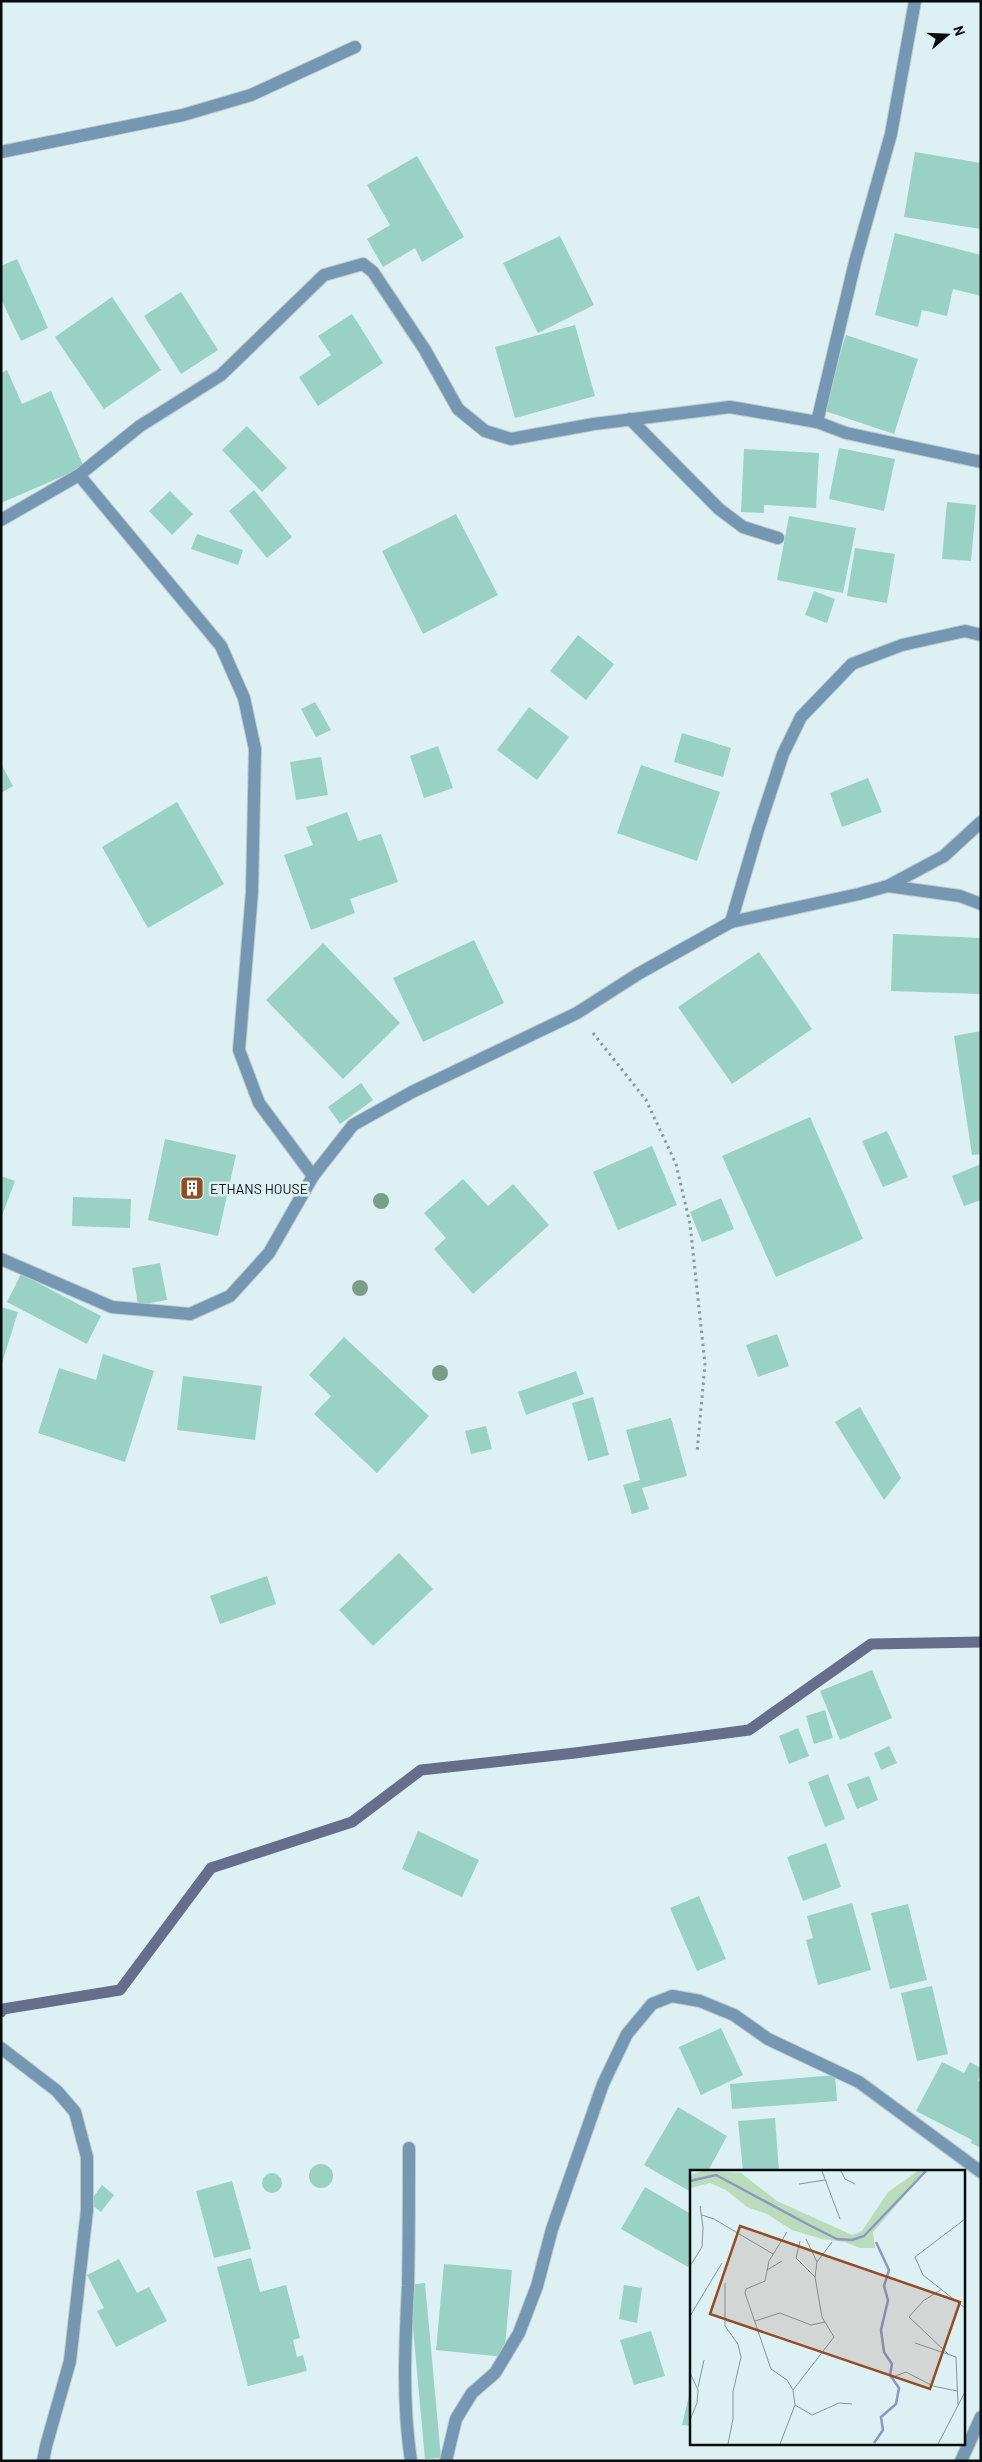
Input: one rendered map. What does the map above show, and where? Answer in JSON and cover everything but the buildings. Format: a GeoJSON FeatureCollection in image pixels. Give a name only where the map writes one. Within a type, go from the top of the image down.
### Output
{"type":"FeatureCollection","features":[{"type":"Feature","properties":{"kind":"street"},"geometry":{"type":"LineString","coordinates":[[817,422],[855,262],[891,134],[915,1]]}},
{"type":"Feature","properties":{"kind":"street"},"geometry":{"type":"LineString","coordinates":[[1,152],[173,117],[251,95],[355,47]]}},
{"type":"Feature","properties":{"kind":"street"},"geometry":{"type":"LineString","coordinates":[[1,520],[79,475],[140,426],[221,375],[324,275],[363,264],[373,272],[399,311],[458,409],[485,431],[512,439],[630,419],[730,407],[817,422],[846,433],[981,462]]}},
{"type":"Feature","properties":{"kind":"street"},"geometry":{"type":"LineString","coordinates":[[630,419],[719,509],[743,527],[778,538]]}},
{"type":"Feature","properties":{"kind":"street"},"geometry":{"type":"LineString","coordinates":[[79,475],[221,646],[244,698],[255,749],[252,892],[239,1050],[259,1103],[313,1176]]}},
{"type":"Feature","properties":{"kind":"street"},"geometry":{"type":"LineString","coordinates":[[732,922],[767,801],[783,754],[801,717],[852,664],[902,645],[965,630],[981,634]]}},
{"type":"Feature","properties":{"kind":"street"},"geometry":{"type":"LineString","coordinates":[[1,1259],[112,1306],[190,1314],[230,1296],[237,1289],[268,1253],[313,1176],[353,1126],[412,1092],[577,1013],[638,974],[732,922],[822,903],[888,886],[944,856],[981,822]]}},
{"type":"Feature","properties":{"kind":"street"},"geometry":{"type":"LineString","coordinates":[[888,886],[960,896],[981,904]]}},
{"type":"Feature","properties":{"kind":"street"},"geometry":{"type":"LineString","coordinates":[[446,2461],[456,2419],[472,2393],[495,2373],[519,2333],[537,2286],[552,2229],[603,2084],[627,2034],[652,2004],[672,1996],[700,2001],[734,2015],[768,2039],[859,2082],[981,2172]]}},
{"type":"Feature","properties":{"kind":"street"},"geometry":{"type":"LineString","coordinates":[[1,2048],[57,2091],[75,2112],[87,2157],[87,2210],[70,2361],[43,2461]]}},
{"type":"Feature","properties":{"kind":"street"},"geometry":{"type":"LineString","coordinates":[[409,2148],[408,2284],[404,2363],[407,2436],[411,2461]]}},
{"type":"Feature","properties":{"kind":"street"},"geometry":{"type":"LineString","coordinates":[[961,2461],[981,2417]]}},
{"type":"Feature","properties":{"kind":"path"},"geometry":{"type":"LineString","coordinates":[[577,1013],[646,1100],[676,1164],[690,1224],[705,1364],[697,1453]]}},
{"type":"Feature","properties":{"kind":"waterway"},"geometry":{"type":"LineString","coordinates":[[1,2012],[3,2009],[120,1990],[211,1868],[352,1822],[421,1770],[575,1753],[749,1730],[871,1644],[981,1642]]}},
{"type":"Feature","properties":{"kind":"place","name":"ETHANS HOUSE"},"geometry":{"type":"Point","coordinates":[192,1188]}}]}
